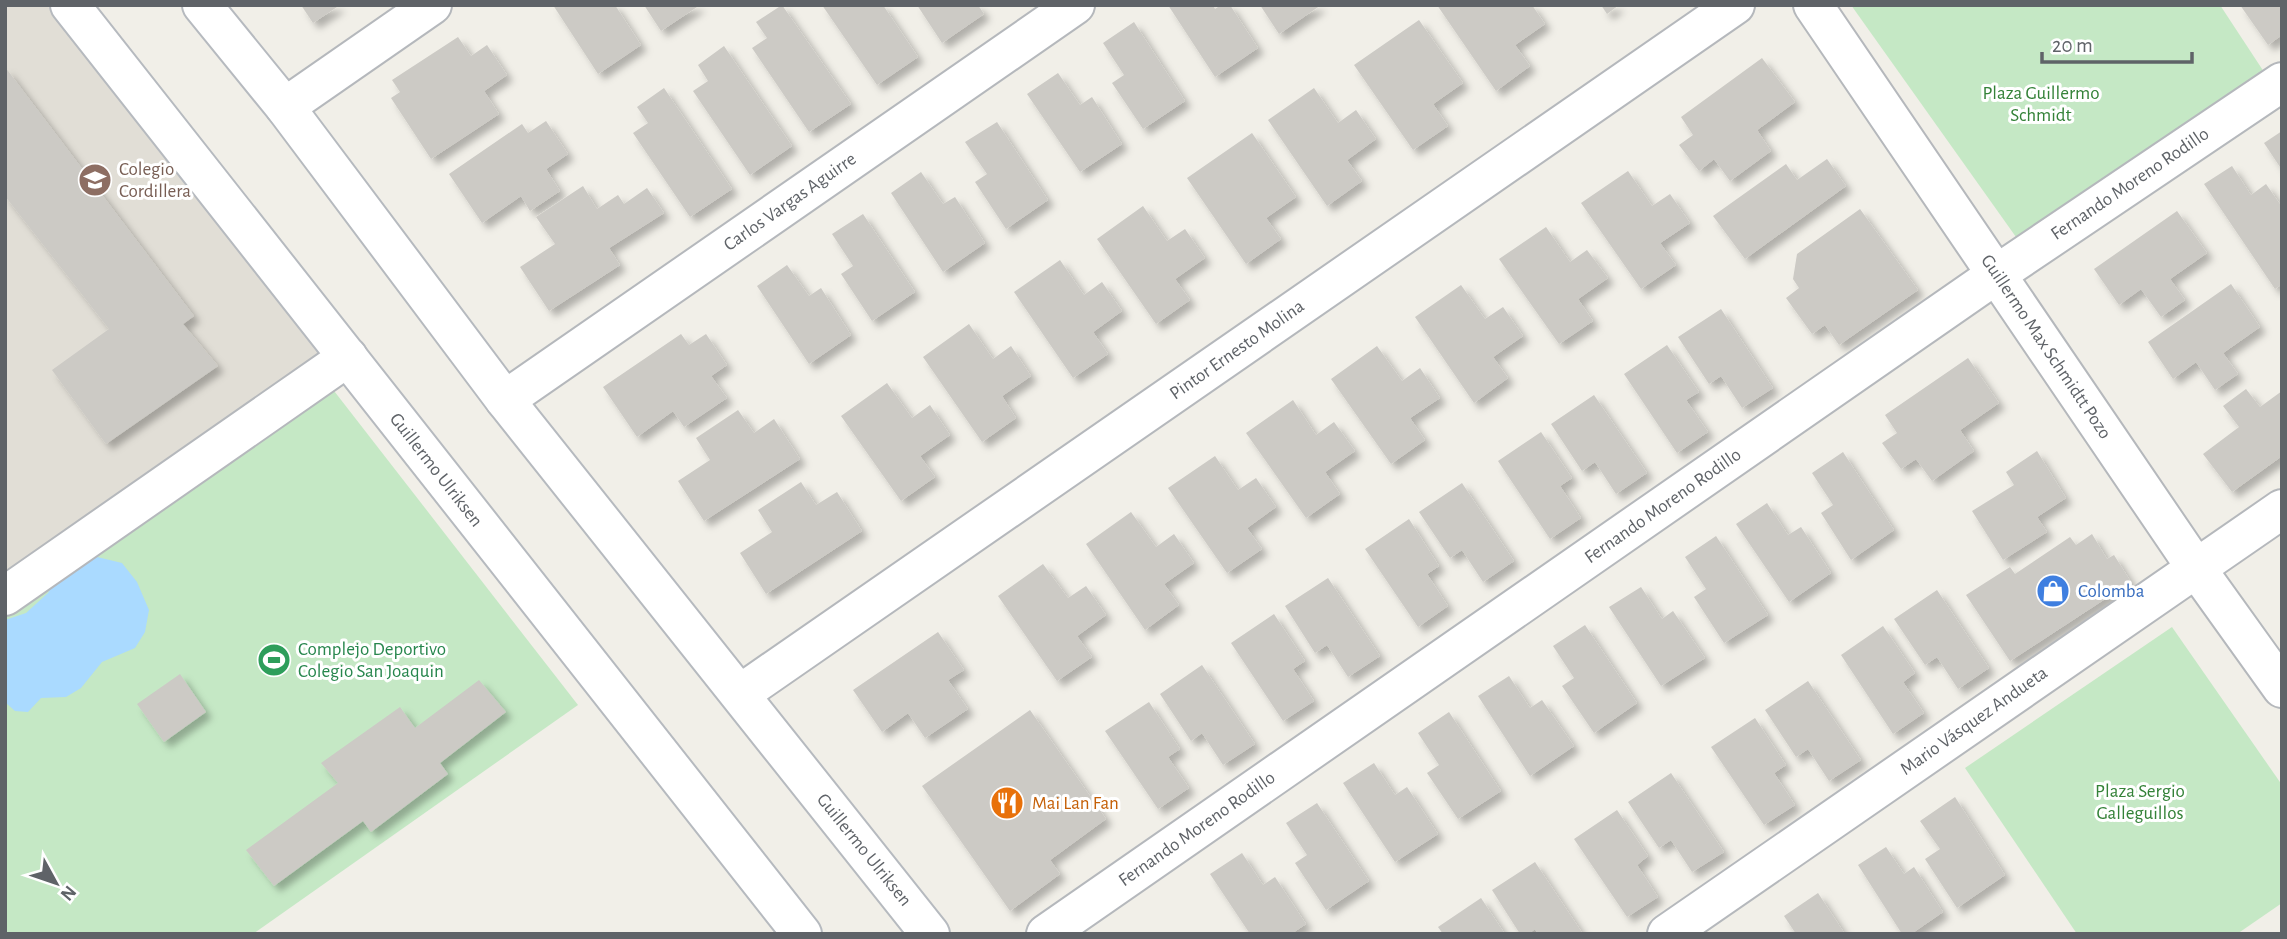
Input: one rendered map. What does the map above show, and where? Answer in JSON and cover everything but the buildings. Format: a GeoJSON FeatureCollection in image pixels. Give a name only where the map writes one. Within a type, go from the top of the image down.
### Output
{"type":"FeatureCollection","features":[{"type":"Feature","properties":{"kind":"street","name":"Guillermo Ulriksen"},"geometry":{"type":"LineString","coordinates":[[70,5],[802,934]]}},
{"type":"Feature","properties":{"kind":"street","name":"Guillermo Ulriksen"},"geometry":{"type":"LineString","coordinates":[[202,5],[285,107],[505,400],[930,934]]}},
{"type":"Feature","properties":{"kind":"street"},"geometry":{"type":"LineString","coordinates":[[285,107],[432,5]]}},
{"type":"Feature","properties":{"kind":"street","name":"Carlos Vargas Aguirre"},"geometry":{"type":"LineString","coordinates":[[505,400],[1075,5]]}},
{"type":"Feature","properties":{"kind":"street","name":"Pintor Ernesto Molina"},"geometry":{"type":"LineString","coordinates":[[740,694],[1735,5]]}},
{"type":"Feature","properties":{"kind":"street","name":"Guillermo Max Schmidtt Pozo"},"geometry":{"type":"LineString","coordinates":[[1813,5],[2196,568],[2282,688]]}},
{"type":"Feature","properties":{"kind":"street","name":"Fernando Moreno Rodillo"},"geometry":{"type":"LineString","coordinates":[[1046,934],[1997,274],[2282,82]]}},
{"type":"Feature","properties":{"kind":"street"},"geometry":{"type":"LineString","coordinates":[[5,596],[348,357]]}},
{"type":"Feature","properties":{"kind":"street","name":"Mario Vásquez Andueta"},"geometry":{"type":"LineString","coordinates":[[1667,934],[2282,509]]}},
{"type":"Feature","properties":{"kind":"shaded area","name":"Colegio Cordillera"},"geometry":{"type":"Polygon","coordinates":[[[5,5],[47,5],[322,355],[5,578],[5,5]]]}},
{"type":"Feature","properties":{"kind":"green space","name":"Plaza Guillermo Schmidt"},"geometry":{"type":"Polygon","coordinates":[[[1851,5],[2220,5],[2266,75],[2016,237],[1851,5]]]}},
{"type":"Feature","properties":{"kind":"green space","name":"Complejo Deportivo Colegio San Joaquin"},"geometry":{"type":"Polygon","coordinates":[[[331,387],[578,705],[253,934],[5,934],[5,615],[331,387]]]}},
{"type":"Feature","properties":{"kind":"green space","name":"Plaza Sergio Galleguillos"},"geometry":{"type":"Polygon","coordinates":[[[2172,627],[2282,785],[2282,903],[2237,934],[2077,934],[1965,768],[2172,627]]]}},
{"type":"Feature","properties":{"kind":"water"},"geometry":{"type":"Polygon","coordinates":[[[93,556],[122,563],[137,582],[149,610],[145,632],[135,648],[102,662],[81,688],[66,697],[41,698],[28,712],[15,711],[5,702],[5,620],[26,613],[48,593],[58,575],[93,556]]]}},
{"type":"Feature","properties":{"kind":"place","name":"Colegio Cordillera"},"geometry":{"type":"Point","coordinates":[95,180]}},
{"type":"Feature","properties":{"kind":"place","name":"Colomba"},"geometry":{"type":"Point","coordinates":[2053,591]}},
{"type":"Feature","properties":{"kind":"place","name":"Complejo Deportivo Colegio San Joaquin"},"geometry":{"type":"Point","coordinates":[274,660]}},
{"type":"Feature","properties":{"kind":"place","name":"Mai Lan Fan"},"geometry":{"type":"Point","coordinates":[1007,803]}}]}
